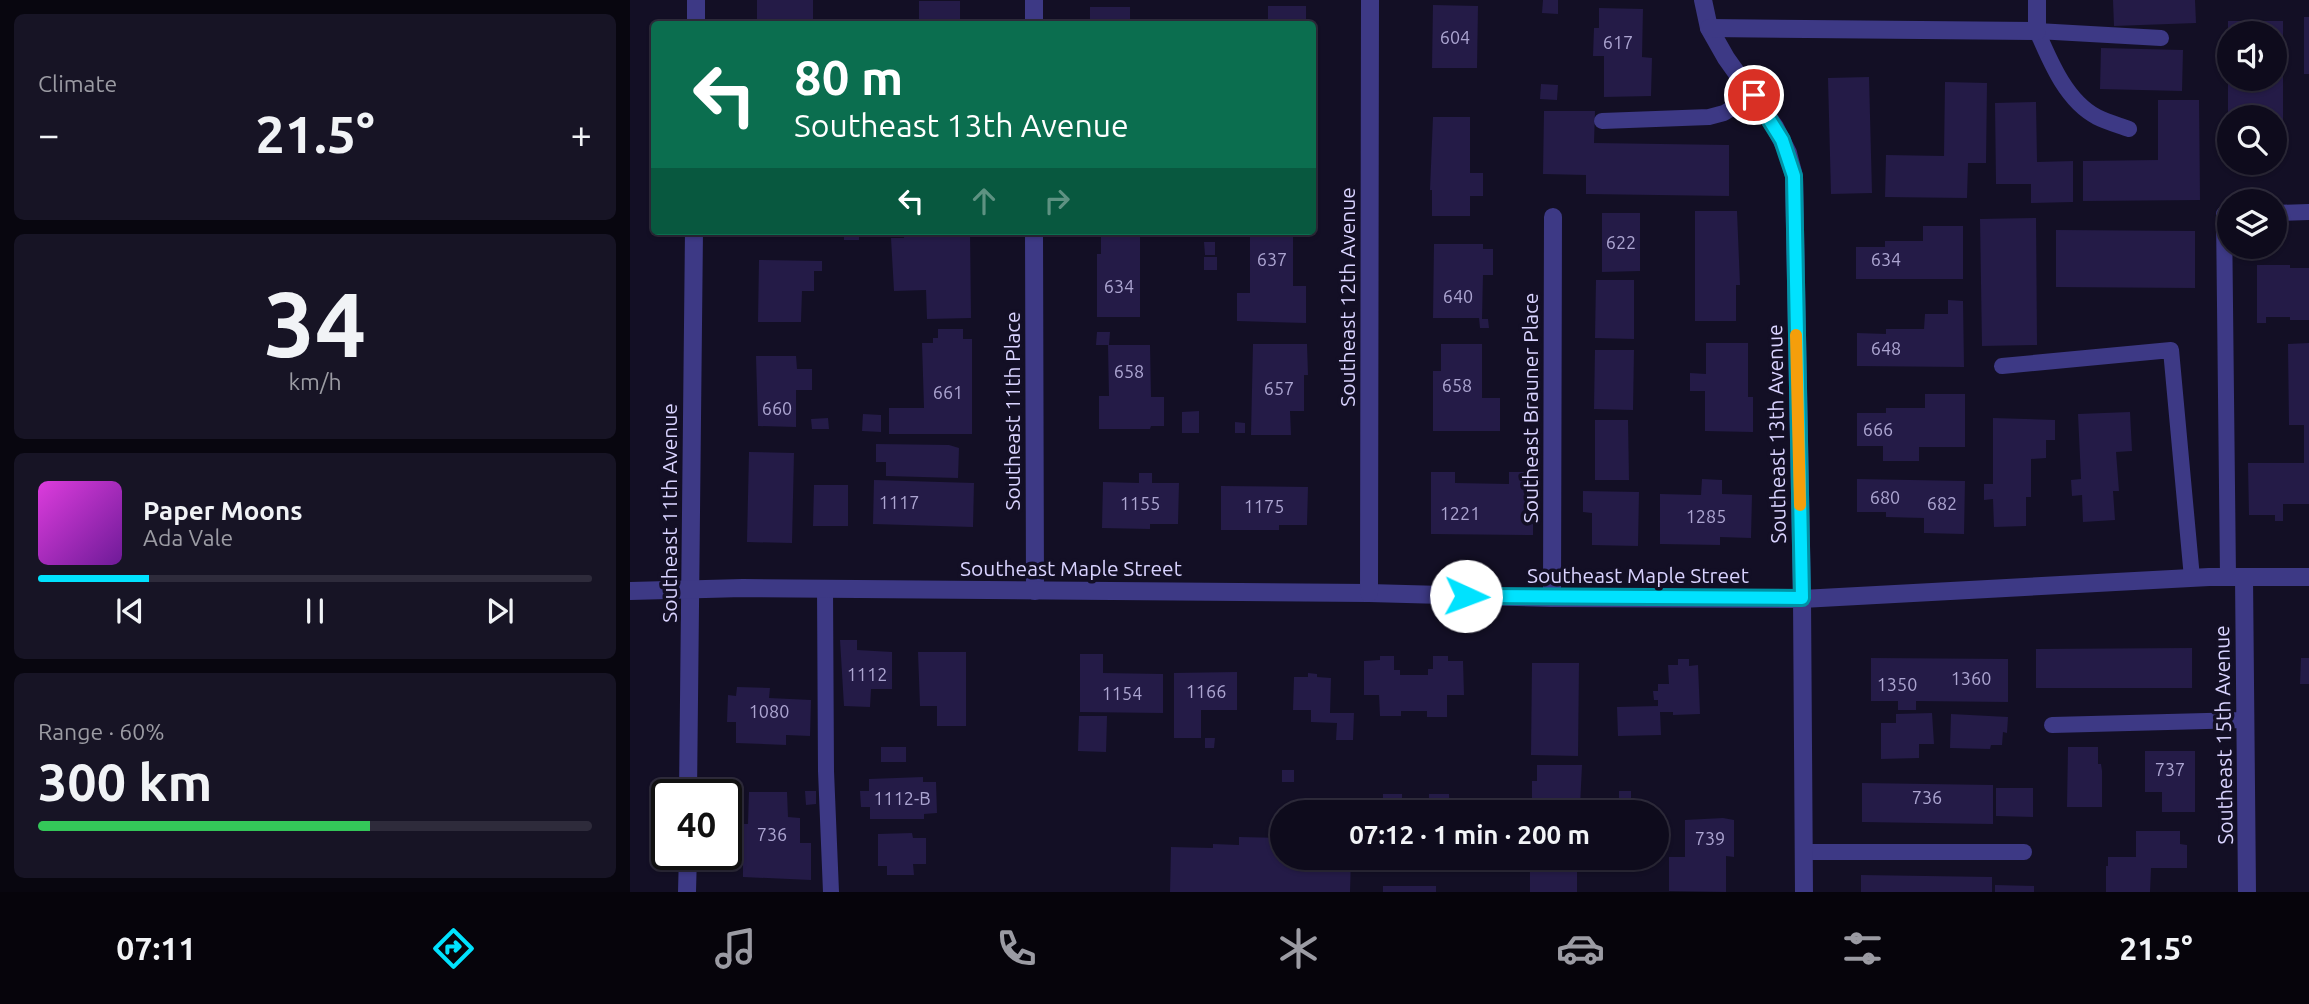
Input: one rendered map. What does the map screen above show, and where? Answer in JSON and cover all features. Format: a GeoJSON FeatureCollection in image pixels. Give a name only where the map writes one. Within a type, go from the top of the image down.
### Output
{"type":"FeatureCollection","features":[{"type":"Feature","properties":{"kind":"street"},"geometry":{"type":"LineString","coordinates":[[696,0],[696,21]]}},
{"type":"Feature","properties":{"kind":"street"},"geometry":{"type":"LineString","coordinates":[[1034,0],[1034,21]]}},
{"type":"Feature","properties":{"kind":"street","name":"Southeast 12th Avenue"},"geometry":{"type":"LineString","coordinates":[[1368,593],[1370,0]]}},
{"type":"Feature","properties":{"kind":"street","name":"Southeast 13th Avenue"},"geometry":{"type":"LineString","coordinates":[[1703,0],[1709,28],[1784,144],[1794,176],[1802,598],[1804,892]]}},
{"type":"Feature","properties":{"kind":"street"},"geometry":{"type":"LineString","coordinates":[[1709,28],[2037,31],[2037,0]]}},
{"type":"Feature","properties":{"kind":"street","name":"Southeast Brauner Place"},"geometry":{"type":"LineString","coordinates":[[1552,598],[1553,218]]}},
{"type":"Feature","properties":{"kind":"street","name":"Southeast 11th Avenue"},"geometry":{"type":"LineString","coordinates":[[688,779],[694,235]]}},
{"type":"Feature","properties":{"kind":"street","name":"Southeast 11th Place"},"geometry":{"type":"LineString","coordinates":[[1034,235],[1035,591]]}},
{"type":"Feature","properties":{"kind":"street","name":"Southeast 15th Avenue"},"geometry":{"type":"LineString","coordinates":[[2236,577],[2245,720],[2247,892]]}},
{"type":"Feature","properties":{"kind":"street","name":"Southeast Maple Street"},"geometry":{"type":"LineString","coordinates":[[630,591],[825,589],[1368,593],[1552,598],[1802,598],[2192,578],[2309,577]]}},
{"type":"Feature","properties":{"kind":"street"},"geometry":{"type":"LineString","coordinates":[[687,892],[688,870]]}},
{"type":"Feature","properties":{"kind":"lane"},"geometry":{"type":"LineString","coordinates":[[2129,129],[2095,116],[2073,96],[2059,76],[2037,31],[2161,38]]}},
{"type":"Feature","properties":{"kind":"lane"},"geometry":{"type":"LineString","coordinates":[[1602,121],[1709,117],[1724,113],[1754,95]]}},
{"type":"Feature","properties":{"kind":"lane"},"geometry":{"type":"LineString","coordinates":[[2287,213],[2309,212]]}},
{"type":"Feature","properties":{"kind":"lane"},"geometry":{"type":"LineString","coordinates":[[2225,259],[2236,577]]}},
{"type":"Feature","properties":{"kind":"lane"},"geometry":{"type":"LineString","coordinates":[[2002,366],[2171,350],[2192,578]]}},
{"type":"Feature","properties":{"kind":"lane"},"geometry":{"type":"LineString","coordinates":[[825,589],[826,771],[831,892]]}},
{"type":"Feature","properties":{"kind":"lane"},"geometry":{"type":"LineString","coordinates":[[2052,724],[2245,720]]}},
{"type":"Feature","properties":{"kind":"lane"},"geometry":{"type":"LineString","coordinates":[[1804,852],[2024,852]]}},
{"type":"Feature","properties":{"kind":"building"},"geometry":{"type":"Polygon","coordinates":[[[757,0],[813,0],[813,20],[757,20],[757,0]]]}},
{"type":"Feature","properties":{"kind":"building"},"geometry":{"type":"Polygon","coordinates":[[[1543,0],[1558,0],[1558,14],[1542,13],[1543,0]]]}},
{"type":"Feature","properties":{"kind":"building"},"geometry":{"type":"Polygon","coordinates":[[[2113,0],[2195,0],[2196,23],[2114,26],[2113,0]]]}},
{"type":"Feature","properties":{"kind":"building"},"geometry":{"type":"Polygon","coordinates":[[[919,1],[960,1],[960,21],[919,21],[919,1]]]}},
{"type":"Feature","properties":{"kind":"building"},"geometry":{"type":"Polygon","coordinates":[[[1433,5],[1478,6],[1477,68],[1432,68],[1433,5]]]}},
{"type":"Feature","properties":{"kind":"building"},"geometry":{"type":"Polygon","coordinates":[[[1268,6],[1306,6],[1306,21],[1268,21],[1268,6]]]}},
{"type":"Feature","properties":{"kind":"building"},"geometry":{"type":"Polygon","coordinates":[[[1090,7],[1130,7],[1130,21],[1090,21],[1090,7]]]}},
{"type":"Feature","properties":{"kind":"building"},"geometry":{"type":"Polygon","coordinates":[[[1599,8],[1643,9],[1642,57],[1652,58],[1651,96],[1604,97],[1604,56],[1593,56],[1594,28],[1599,28],[1599,8]]]}},
{"type":"Feature","properties":{"kind":"building"},"geometry":{"type":"Polygon","coordinates":[[[2304,17],[2309,17],[2309,74],[2304,74],[2304,17]]]}},
{"type":"Feature","properties":{"kind":"building"},"geometry":{"type":"Polygon","coordinates":[[[2101,48],[2183,50],[2182,91],[2100,89],[2101,48]]]}},
{"type":"Feature","properties":{"kind":"building"},"geometry":{"type":"Polygon","coordinates":[[[1869,77],[1872,193],[1831,194],[1828,78],[1869,77]]]}},
{"type":"Feature","properties":{"kind":"building"},"geometry":{"type":"Polygon","coordinates":[[[1945,82],[1987,83],[1986,163],[1968,163],[1967,198],[1885,197],[1886,155],[1944,156],[1945,82]]]}},
{"type":"Feature","properties":{"kind":"building"},"geometry":{"type":"Polygon","coordinates":[[[1541,84],[1558,85],[1557,100],[1540,99],[1541,84]]]}},
{"type":"Feature","properties":{"kind":"building"},"geometry":{"type":"Polygon","coordinates":[[[2228,91],[2283,91],[2283,105],[2228,105],[2228,91]]]}},
{"type":"Feature","properties":{"kind":"building"},"geometry":{"type":"Polygon","coordinates":[[[2158,100],[2199,100],[2200,200],[2083,201],[2083,161],[2158,160],[2158,100]]]}},
{"type":"Feature","properties":{"kind":"building"},"geometry":{"type":"Polygon","coordinates":[[[2036,102],[2037,162],[2073,161],[2073,202],[2031,203],[2031,184],[1996,184],[1995,103],[2036,102]]]}},
{"type":"Feature","properties":{"kind":"building"},"geometry":{"type":"Polygon","coordinates":[[[1544,111],[1595,111],[1594,143],[1729,145],[1729,196],[1586,194],[1586,175],[1543,174],[1544,111]]]}},
{"type":"Feature","properties":{"kind":"building"},"geometry":{"type":"Polygon","coordinates":[[[1433,117],[1470,117],[1470,173],[1483,173],[1483,196],[1470,196],[1470,216],[1432,216],[1430,190],[1433,117]]]}},
{"type":"Feature","properties":{"kind":"building"},"geometry":{"type":"Polygon","coordinates":[[[1695,211],[1737,211],[1740,285],[1736,285],[1736,321],[1695,321],[1695,211]]]}},
{"type":"Feature","properties":{"kind":"building"},"geometry":{"type":"Polygon","coordinates":[[[1602,213],[1640,213],[1640,271],[1602,272],[1602,213]]]}},
{"type":"Feature","properties":{"kind":"building"},"geometry":{"type":"Polygon","coordinates":[[[2036,218],[2037,345],[1982,346],[1980,219],[2036,218]]]}},
{"type":"Feature","properties":{"kind":"building"},"geometry":{"type":"Polygon","coordinates":[[[1923,226],[1963,226],[1963,279],[1856,279],[1856,247],[1885,247],[1885,241],[1923,241],[1923,226]]]}},
{"type":"Feature","properties":{"kind":"building"},"geometry":{"type":"Polygon","coordinates":[[[2056,230],[2195,231],[2195,288],[2056,287],[2056,230]]]}},
{"type":"Feature","properties":{"kind":"building"},"geometry":{"type":"Polygon","coordinates":[[[844,235],[859,235],[859,240],[844,240],[844,235]]]}},
{"type":"Feature","properties":{"kind":"building"},"geometry":{"type":"Polygon","coordinates":[[[904,235],[970,235],[971,318],[927,319],[926,290],[894,291],[891,238],[904,238],[904,235]]]}},
{"type":"Feature","properties":{"kind":"building"},"geometry":{"type":"Polygon","coordinates":[[[1101,235],[1140,235],[1140,317],[1097,317],[1097,254],[1101,254],[1101,235]]]}},
{"type":"Feature","properties":{"kind":"building"},"geometry":{"type":"Polygon","coordinates":[[[1250,235],[1293,235],[1293,286],[1306,286],[1306,323],[1237,321],[1237,293],[1250,293],[1250,235]]]}},
{"type":"Feature","properties":{"kind":"building"},"geometry":{"type":"Polygon","coordinates":[[[1204,242],[1215,242],[1215,255],[1205,255],[1204,242]]]}},
{"type":"Feature","properties":{"kind":"building"},"geometry":{"type":"Polygon","coordinates":[[[1434,244],[1483,244],[1483,249],[1493,249],[1493,275],[1483,275],[1482,319],[1488,319],[1489,328],[1480,328],[1479,318],[1433,318],[1434,244]]]}},
{"type":"Feature","properties":{"kind":"building"},"geometry":{"type":"Polygon","coordinates":[[[1204,257],[1217,257],[1217,270],[1204,270],[1204,257]]]}},
{"type":"Feature","properties":{"kind":"building"},"geometry":{"type":"Polygon","coordinates":[[[759,260],[822,261],[822,271],[814,271],[814,291],[802,291],[801,322],[758,322],[759,260]]]}},
{"type":"Feature","properties":{"kind":"building"},"geometry":{"type":"Polygon","coordinates":[[[2257,265],[2309,268],[2309,320],[2266,317],[2266,323],[2257,323],[2257,265]]]}},
{"type":"Feature","properties":{"kind":"building"},"geometry":{"type":"Polygon","coordinates":[[[1596,280],[1634,280],[1634,339],[1595,338],[1596,280]]]}},
{"type":"Feature","properties":{"kind":"building"},"geometry":{"type":"Polygon","coordinates":[[[1948,300],[1963,301],[1964,367],[1857,366],[1857,333],[1886,334],[1886,329],[1924,329],[1925,314],[1948,314],[1948,300]]]}},
{"type":"Feature","properties":{"kind":"building"},"geometry":{"type":"Polygon","coordinates":[[[938,329],[963,329],[963,339],[972,339],[972,434],[889,434],[889,408],[924,408],[922,343],[933,343],[933,338],[938,338],[938,329]]]}},
{"type":"Feature","properties":{"kind":"building"},"geometry":{"type":"Polygon","coordinates":[[[1097,332],[1110,332],[1109,345],[1096,345],[1097,332]]]}},
{"type":"Feature","properties":{"kind":"building"},"geometry":{"type":"Polygon","coordinates":[[[1706,343],[1748,343],[1748,397],[1753,397],[1753,432],[1705,431],[1705,391],[1690,391],[1690,373],[1706,374],[1706,343]]]}},
{"type":"Feature","properties":{"kind":"building"},"geometry":{"type":"Polygon","coordinates":[[[2309,343],[2309,504],[2283,504],[2283,521],[2275,521],[2275,515],[2249,515],[2248,463],[2304,463],[2304,425],[2289,425],[2288,344],[2309,343]]]}},
{"type":"Feature","properties":{"kind":"building"},"geometry":{"type":"Polygon","coordinates":[[[1253,344],[1307,344],[1308,375],[1304,375],[1304,411],[1290,411],[1291,435],[1251,435],[1253,344]]]}},
{"type":"Feature","properties":{"kind":"building"},"geometry":{"type":"Polygon","coordinates":[[[1441,344],[1482,344],[1482,398],[1500,398],[1500,431],[1433,431],[1433,371],[1441,371],[1441,344]]]}},
{"type":"Feature","properties":{"kind":"building"},"geometry":{"type":"Polygon","coordinates":[[[1108,345],[1150,345],[1151,397],[1164,397],[1164,426],[1151,426],[1150,429],[1099,429],[1099,396],[1109,396],[1108,345]]]}},
{"type":"Feature","properties":{"kind":"building"},"geometry":{"type":"Polygon","coordinates":[[[1595,350],[1634,350],[1633,410],[1594,409],[1595,350]]]}},
{"type":"Feature","properties":{"kind":"building"},"geometry":{"type":"Polygon","coordinates":[[[756,356],[796,356],[797,369],[812,369],[812,390],[796,390],[796,427],[758,426],[756,356]]]}},
{"type":"Feature","properties":{"kind":"building"},"geometry":{"type":"Polygon","coordinates":[[[1925,394],[1965,394],[1965,447],[1919,447],[1919,461],[1883,461],[1883,446],[1857,446],[1857,413],[1886,413],[1886,408],[1925,408],[1925,394]]]}},
{"type":"Feature","properties":{"kind":"building"},"geometry":{"type":"Polygon","coordinates":[[[1199,411],[1199,433],[1182,433],[1182,412],[1199,411]]]}},
{"type":"Feature","properties":{"kind":"building"},"geometry":{"type":"Polygon","coordinates":[[[2130,412],[2132,451],[2116,452],[2119,491],[2113,491],[2115,520],[2083,522],[2082,495],[2072,496],[2071,480],[2081,479],[2078,414],[2130,412]]]}},
{"type":"Feature","properties":{"kind":"building"},"geometry":{"type":"Polygon","coordinates":[[[863,414],[881,415],[881,432],[862,431],[863,414]]]}},
{"type":"Feature","properties":{"kind":"building"},"geometry":{"type":"Polygon","coordinates":[[[828,418],[829,429],[812,429],[811,419],[828,418]]]}},
{"type":"Feature","properties":{"kind":"building"},"geometry":{"type":"Polygon","coordinates":[[[1993,418],[2055,420],[2055,440],[2046,440],[2046,458],[2031,459],[2031,497],[2026,497],[2026,526],[1994,527],[1993,499],[1984,500],[1984,484],[1993,484],[1993,418]]]}},
{"type":"Feature","properties":{"kind":"building"},"geometry":{"type":"Polygon","coordinates":[[[1595,420],[1628,420],[1629,480],[1595,480],[1595,420]]]}},
{"type":"Feature","properties":{"kind":"building"},"geometry":{"type":"Polygon","coordinates":[[[1235,422],[1245,423],[1245,433],[1235,433],[1235,422]]]}},
{"type":"Feature","properties":{"kind":"building"},"geometry":{"type":"Polygon","coordinates":[[[876,444],[949,445],[959,448],[958,478],[886,476],[886,462],[876,462],[876,444]]]}},
{"type":"Feature","properties":{"kind":"building"},"geometry":{"type":"Polygon","coordinates":[[[749,452],[794,453],[792,543],[747,542],[749,452]]]}},
{"type":"Feature","properties":{"kind":"building"},"geometry":{"type":"Polygon","coordinates":[[[1431,472],[1455,472],[1455,483],[1509,484],[1509,472],[1533,472],[1533,535],[1431,534],[1431,472]]]}},
{"type":"Feature","properties":{"kind":"building"},"geometry":{"type":"Polygon","coordinates":[[[1139,473],[1152,473],[1152,483],[1179,483],[1178,524],[1150,524],[1150,529],[1102,528],[1103,482],[1139,483],[1139,473]]]}},
{"type":"Feature","properties":{"kind":"building"},"geometry":{"type":"Polygon","coordinates":[[[1702,479],[1722,480],[1722,494],[1752,495],[1751,538],[1720,537],[1720,545],[1660,544],[1660,494],[1701,495],[1702,479]]]}},
{"type":"Feature","properties":{"kind":"building"},"geometry":{"type":"Polygon","coordinates":[[[1857,479],[1965,481],[1964,534],[1924,533],[1924,518],[1886,517],[1886,512],[1857,512],[1857,479]]]}},
{"type":"Feature","properties":{"kind":"building"},"geometry":{"type":"Polygon","coordinates":[[[874,480],[974,483],[973,527],[873,524],[874,480]]]}},
{"type":"Feature","properties":{"kind":"building"},"geometry":{"type":"Polygon","coordinates":[[[814,485],[848,485],[848,526],[813,526],[814,485]]]}},
{"type":"Feature","properties":{"kind":"building"},"geometry":{"type":"Polygon","coordinates":[[[1221,486],[1308,487],[1307,525],[1279,525],[1279,530],[1221,530],[1221,486]]]}},
{"type":"Feature","properties":{"kind":"building"},"geometry":{"type":"Polygon","coordinates":[[[1583,491],[1639,492],[1638,546],[1592,545],[1592,513],[1583,512],[1583,491]]]}},
{"type":"Feature","properties":{"kind":"building"},"geometry":{"type":"Polygon","coordinates":[[[840,640],[857,640],[857,650],[892,652],[892,689],[871,689],[870,707],[844,706],[840,640]]]}},
{"type":"Feature","properties":{"kind":"building"},"geometry":{"type":"Polygon","coordinates":[[[2192,648],[2192,688],[2036,688],[2036,649],[2192,648]]]}},
{"type":"Feature","properties":{"kind":"building"},"geometry":{"type":"Polygon","coordinates":[[[918,652],[966,652],[966,726],[937,726],[937,706],[920,706],[918,652]]]}},
{"type":"Feature","properties":{"kind":"building"},"geometry":{"type":"Polygon","coordinates":[[[1080,654],[1103,654],[1103,673],[1163,674],[1163,713],[1080,712],[1080,654]]]}},
{"type":"Feature","properties":{"kind":"building"},"geometry":{"type":"Polygon","coordinates":[[[1380,656],[1394,656],[1394,670],[1400,670],[1400,675],[1428,675],[1428,669],[1433,669],[1433,656],[1448,656],[1448,661],[1463,661],[1464,695],[1447,695],[1447,717],[1427,717],[1427,711],[1401,711],[1401,716],[1380,716],[1379,695],[1364,695],[1364,661],[1380,660],[1380,656]]]}},
{"type":"Feature","properties":{"kind":"building"},"geometry":{"type":"Polygon","coordinates":[[[1871,658],[2008,659],[2008,702],[1916,701],[1916,710],[1898,710],[1898,701],[1871,701],[1871,658]]]}},
{"type":"Feature","properties":{"kind":"building"},"geometry":{"type":"Polygon","coordinates":[[[2301,658],[2309,658],[2309,684],[2300,684],[2301,658]]]}},
{"type":"Feature","properties":{"kind":"building"},"geometry":{"type":"Polygon","coordinates":[[[1678,659],[1689,659],[1689,666],[1698,665],[1700,714],[1673,715],[1673,712],[1660,712],[1661,735],[1618,736],[1617,707],[1658,706],[1653,691],[1658,691],[1658,684],[1669,684],[1668,665],[1678,665],[1678,659]]]}},
{"type":"Feature","properties":{"kind":"building"},"geometry":{"type":"Polygon","coordinates":[[[1532,663],[1579,663],[1578,756],[1531,755],[1532,663]]]}},
{"type":"Feature","properties":{"kind":"building"},"geometry":{"type":"Polygon","coordinates":[[[1237,672],[1237,710],[1201,710],[1201,738],[1174,738],[1174,673],[1237,672]]]}},
{"type":"Feature","properties":{"kind":"building"},"geometry":{"type":"Polygon","coordinates":[[[1308,673],[1331,678],[1330,713],[1354,713],[1353,740],[1336,740],[1337,723],[1311,722],[1311,710],[1293,710],[1294,677],[1308,677],[1308,673]]]}},
{"type":"Feature","properties":{"kind":"building"},"geometry":{"type":"Polygon","coordinates":[[[737,687],[770,688],[769,698],[811,700],[810,736],[786,735],[786,745],[736,743],[736,722],[727,722],[728,695],[736,696],[737,687]]]}},
{"type":"Feature","properties":{"kind":"building"},"geometry":{"type":"Polygon","coordinates":[[[1932,713],[1934,744],[1919,744],[1919,758],[1881,759],[1881,723],[1896,723],[1896,714],[1932,713]]]}},
{"type":"Feature","properties":{"kind":"building"},"geometry":{"type":"Polygon","coordinates":[[[1951,714],[2008,717],[2007,733],[2003,732],[2002,745],[1991,745],[1990,749],[1950,748],[1951,714]]]}},
{"type":"Feature","properties":{"kind":"building"},"geometry":{"type":"Polygon","coordinates":[[[1079,716],[1107,716],[1106,752],[1078,751],[1079,716]]]}},
{"type":"Feature","properties":{"kind":"building"},"geometry":{"type":"Polygon","coordinates":[[[1205,738],[1215,738],[1214,748],[1205,748],[1205,738]]]}},
{"type":"Feature","properties":{"kind":"building"},"geometry":{"type":"Polygon","coordinates":[[[881,747],[906,747],[906,762],[881,762],[881,747]]]}},
{"type":"Feature","properties":{"kind":"building"},"geometry":{"type":"Polygon","coordinates":[[[2068,747],[2098,747],[2098,764],[2101,764],[2102,771],[2102,807],[2067,807],[2068,747]]]}},
{"type":"Feature","properties":{"kind":"building"},"geometry":{"type":"Polygon","coordinates":[[[2145,751],[2195,751],[2195,812],[2162,812],[2162,792],[2145,792],[2145,751]]]}},
{"type":"Feature","properties":{"kind":"building"},"geometry":{"type":"Polygon","coordinates":[[[1537,765],[1582,765],[1580,800],[1532,800],[1532,781],[1537,781],[1537,765]]]}},
{"type":"Feature","properties":{"kind":"building"},"geometry":{"type":"Polygon","coordinates":[[[1282,770],[1294,770],[1294,782],[1282,782],[1282,770]]]}},
{"type":"Feature","properties":{"kind":"building"},"geometry":{"type":"Polygon","coordinates":[[[923,777],[923,782],[936,782],[937,813],[924,814],[924,819],[870,819],[870,807],[861,807],[860,791],[869,791],[869,779],[923,777]]]}},
{"type":"Feature","properties":{"kind":"building"},"geometry":{"type":"Polygon","coordinates":[[[1862,783],[1993,785],[1993,824],[1862,822],[1862,783]]]}},
{"type":"Feature","properties":{"kind":"building"},"geometry":{"type":"Polygon","coordinates":[[[1996,788],[2033,788],[2033,817],[1996,816],[1996,788]]]}},
{"type":"Feature","properties":{"kind":"building"},"geometry":{"type":"Polygon","coordinates":[[[805,791],[816,791],[816,804],[806,805],[805,791]]]}},
{"type":"Feature","properties":{"kind":"building"},"geometry":{"type":"Polygon","coordinates":[[[1619,791],[1631,791],[1631,800],[1619,800],[1619,791]]]}},
{"type":"Feature","properties":{"kind":"building"},"geometry":{"type":"Polygon","coordinates":[[[749,792],[787,792],[788,817],[800,818],[800,843],[811,843],[811,880],[743,877],[743,824],[748,824],[749,792]]]}},
{"type":"Feature","properties":{"kind":"building"},"geometry":{"type":"Polygon","coordinates":[[[1383,794],[1402,794],[1402,800],[1383,800],[1383,794]]]}},
{"type":"Feature","properties":{"kind":"building"},"geometry":{"type":"Polygon","coordinates":[[[1429,794],[1449,794],[1449,800],[1429,800],[1429,794]]]}},
{"type":"Feature","properties":{"kind":"building"},"geometry":{"type":"Polygon","coordinates":[[[1685,820],[1734,820],[1734,857],[1726,856],[1726,892],[1669,891],[1669,857],[1685,857],[1685,820]]]}},
{"type":"Feature","properties":{"kind":"building"},"geometry":{"type":"Polygon","coordinates":[[[2136,831],[2180,831],[2180,844],[2187,845],[2187,868],[2151,868],[2150,892],[2106,892],[2108,857],[2136,857],[2136,831]]]}},
{"type":"Feature","properties":{"kind":"building"},"geometry":{"type":"Polygon","coordinates":[[[912,833],[913,838],[926,838],[926,864],[913,864],[914,875],[887,875],[887,866],[878,866],[878,834],[912,833]]]}},
{"type":"Feature","properties":{"kind":"building"},"geometry":{"type":"Polygon","coordinates":[[[1239,837],[1270,838],[1270,870],[1351,870],[1350,892],[1170,892],[1171,847],[1213,848],[1213,844],[1239,845],[1239,837]]]}},
{"type":"Feature","properties":{"kind":"building"},"geometry":{"type":"Polygon","coordinates":[[[1530,870],[1577,870],[1577,892],[1530,892],[1530,870]]]}},
{"type":"Feature","properties":{"kind":"building"},"geometry":{"type":"Polygon","coordinates":[[[1861,875],[1992,877],[1992,892],[1861,892],[1861,875]]]}},
{"type":"Feature","properties":{"kind":"building"},"geometry":{"type":"Polygon","coordinates":[[[1995,885],[2034,886],[2034,892],[1995,892],[1995,885]]]}},
{"type":"Feature","properties":{"kind":"building"},"geometry":{"type":"Polygon","coordinates":[[[1383,886],[1436,886],[1436,892],[1383,892],[1383,886]]]}},
{"type":"Feature","properties":{"kind":"slow traffic"},"geometry":{"type":"LineString","coordinates":[[1796,335],[1800,505]]}},
{"type":"Feature","properties":{"kind":"route"},"geometry":{"type":"LineString","coordinates":[[1466,596],[1802,598],[1794,176],[1782,140],[1754,95]]}}]}
